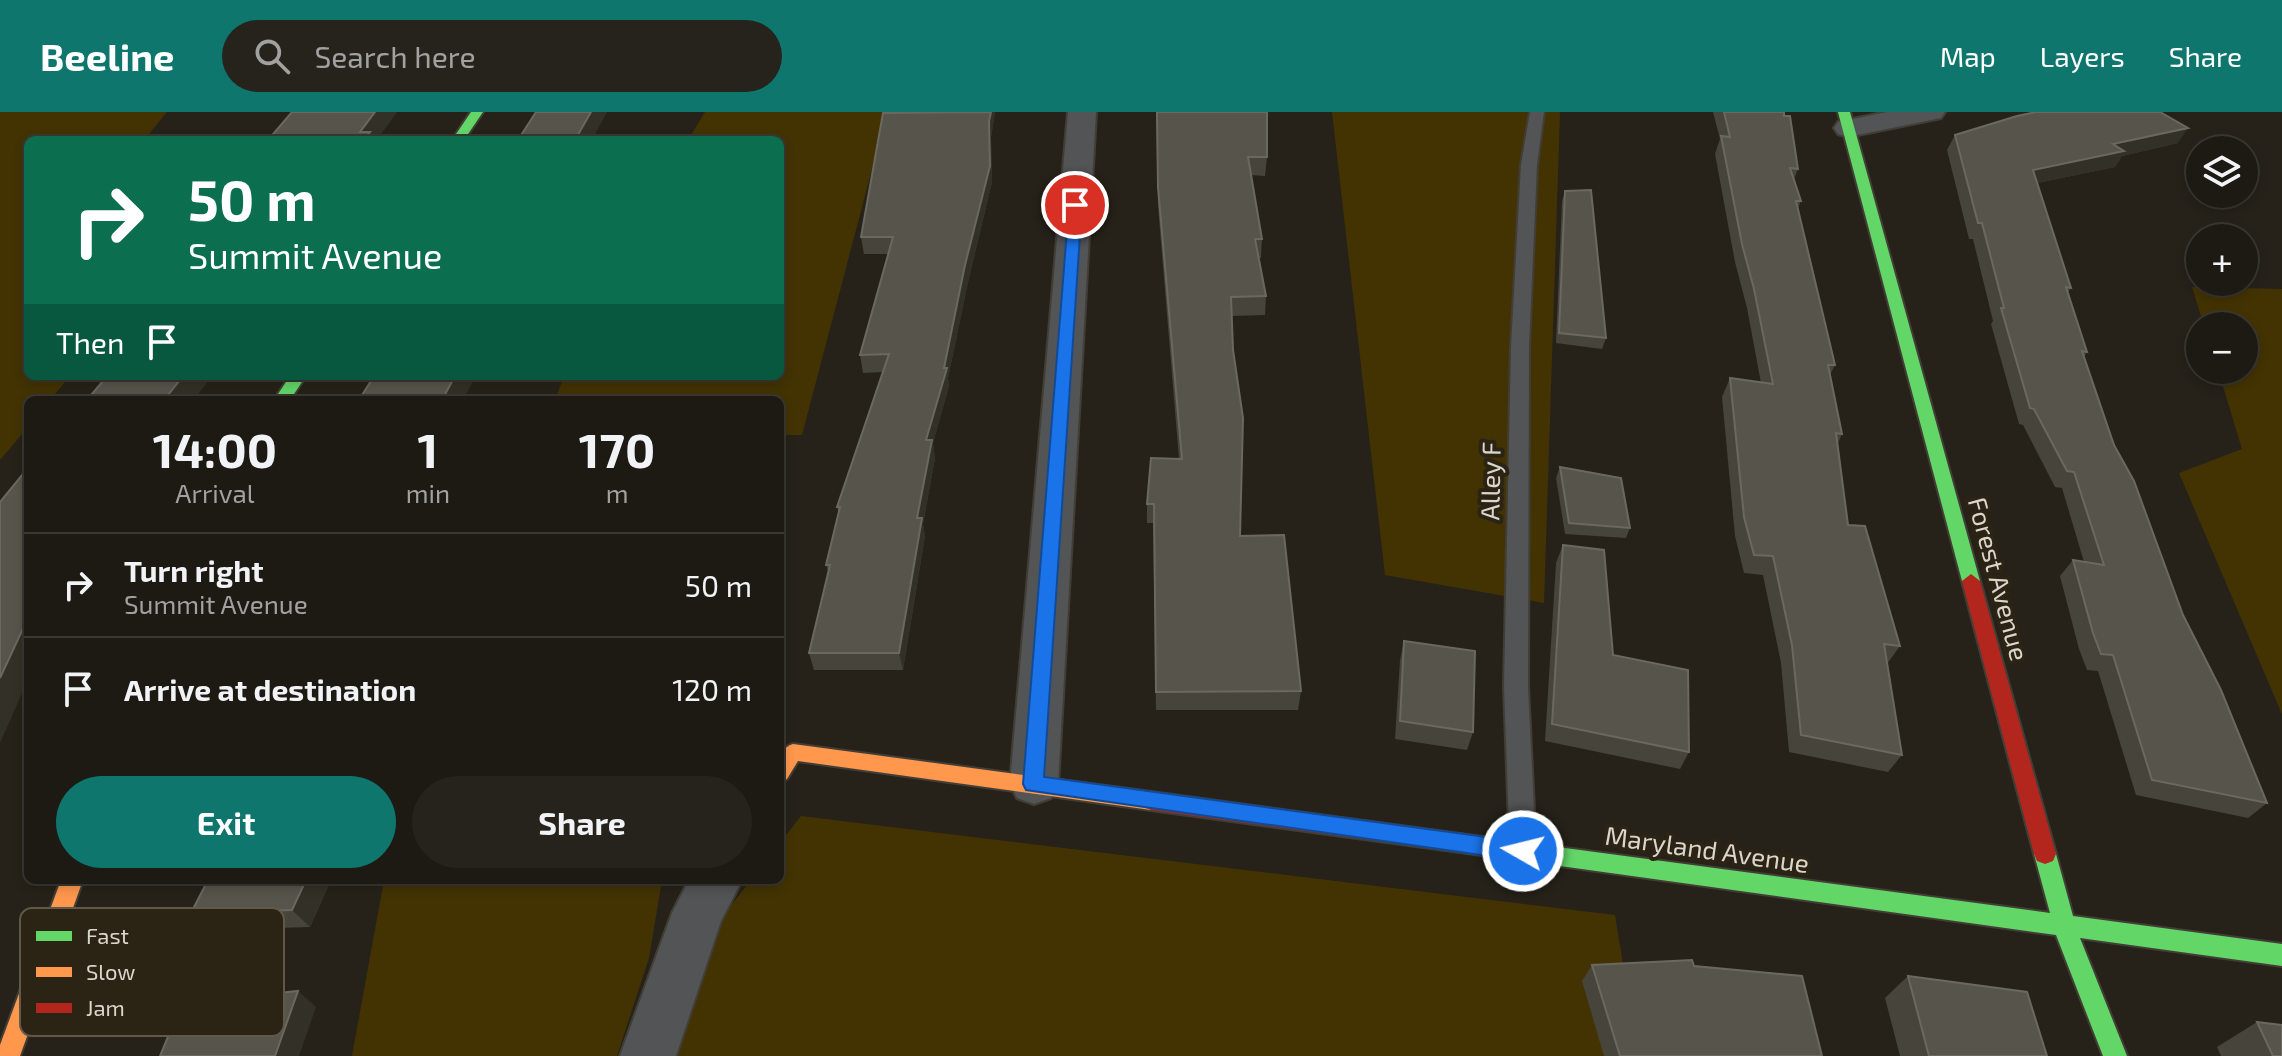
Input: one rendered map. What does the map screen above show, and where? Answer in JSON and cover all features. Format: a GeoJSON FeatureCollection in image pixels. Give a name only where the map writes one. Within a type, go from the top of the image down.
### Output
{"type":"FeatureCollection","features":[{"type":"Feature","properties":{"kind":"street"},"geometry":{"type":"LineString","coordinates":[[461,136],[477,112]]}},
{"type":"Feature","properties":{"kind":"street"},"geometry":{"type":"LineString","coordinates":[[1034,784],[1082,112]]}},
{"type":"Feature","properties":{"kind":"street"},"geometry":{"type":"LineString","coordinates":[[1846,120],[1931,112]]}},
{"type":"Feature","properties":{"kind":"street","name":"Forest Avenue"},"geometry":{"type":"LineString","coordinates":[[1846,120],[2064,925],[2115,1056]]}},
{"type":"Feature","properties":{"kind":"street","name":"Maryland Avenue"},"geometry":{"type":"LineString","coordinates":[[784,767],[793,752],[2282,955]]}},
{"type":"Feature","properties":{"kind":"street"},"geometry":{"type":"LineString","coordinates":[[62,908],[71,884]]}},
{"type":"Feature","properties":{"kind":"street"},"geometry":{"type":"LineString","coordinates":[[648,1056],[698,913],[715,884]]}},
{"type":"Feature","properties":{"kind":"street"},"geometry":{"type":"LineString","coordinates":[[8,1056],[20,1023]]}},
{"type":"Feature","properties":{"kind":"lane","name":"Alley F"},"geometry":{"type":"LineString","coordinates":[[1523,851],[1516,687],[1520,347],[1529,165],[1537,112]]}},
{"type":"Feature","properties":{"kind":"shaded area"},"geometry":{"type":"Polygon","coordinates":[[[0,112],[167,112],[147,136],[24,136],[24,380],[67,380],[53,396],[24,396],[24,432],[0,460],[0,112]]]}},
{"type":"Feature","properties":{"kind":"shaded area"},"geometry":{"type":"Polygon","coordinates":[[[705,112],[887,112],[802,435],[784,435],[784,396],[556,396],[562,380],[784,380],[784,136],[690,136],[705,112]]]}},
{"type":"Feature","properties":{"kind":"shaded area"},"geometry":{"type":"Polygon","coordinates":[[[1332,112],[1560,112],[1544,603],[1385,575],[1332,112]]]}},
{"type":"Feature","properties":{"kind":"shaded area"},"geometry":{"type":"Polygon","coordinates":[[[2258,288],[2282,289],[2282,714],[2179,473],[2242,449],[2222,384],[2258,384],[2258,312],[2200,312],[2195,296],[2258,296],[2258,288]]]}},
{"type":"Feature","properties":{"kind":"shaded area"},"geometry":{"type":"Polygon","coordinates":[[[801,816],[1615,915],[1638,1056],[663,1056],[718,922],[748,884],[784,884],[784,838],[801,816]]]}},
{"type":"Feature","properties":{"kind":"shaded area"},"geometry":{"type":"Polygon","coordinates":[[[383,884],[661,884],[649,958],[617,1056],[352,1056],[383,884]]]}},
{"type":"Feature","properties":{"kind":"building"},"geometry":{"type":"Polygon","coordinates":[[[292,112],[375,112],[360,132],[370,132],[366,136],[271,136],[292,112]]]}},
{"type":"Feature","properties":{"kind":"building"},"geometry":{"type":"Polygon","coordinates":[[[536,112],[591,112],[577,136],[521,136],[536,112]]]}},
{"type":"Feature","properties":{"kind":"building"},"geometry":{"type":"Polygon","coordinates":[[[991,112],[990,166],[965,265],[944,368],[947,368],[926,440],[932,440],[917,518],[922,518],[899,653],[809,653],[830,565],[826,565],[840,507],[837,507],[889,354],[860,355],[893,237],[861,237],[883,113],[991,112]]]}},
{"type":"Feature","properties":{"kind":"building"},"geometry":{"type":"Polygon","coordinates":[[[1157,112],[1267,112],[1267,157],[1248,157],[1262,239],[1255,239],[1266,296],[1231,297],[1233,350],[1243,418],[1240,536],[1284,535],[1301,691],[1156,692],[1154,504],[1147,504],[1151,458],[1182,459],[1158,187],[1157,112]]]}},
{"type":"Feature","properties":{"kind":"building"},"geometry":{"type":"Polygon","coordinates":[[[1724,112],[1784,112],[1784,116],[1790,116],[1798,169],[1790,168],[1801,201],[1796,201],[1835,365],[1828,365],[1842,434],[1836,433],[1848,525],[1865,526],[1900,646],[1884,644],[1902,755],[1801,735],[1792,645],[1773,556],[1754,555],[1744,517],[1730,378],[1773,384],[1721,136],[1730,137],[1724,112]]]}},
{"type":"Feature","properties":{"kind":"building"},"geometry":{"type":"Polygon","coordinates":[[[2036,112],[2160,112],[2188,128],[2113,144],[2124,151],[2033,170],[2071,288],[2066,287],[2087,352],[2082,351],[2114,445],[2134,481],[2183,615],[2221,690],[2267,803],[2152,780],[2113,655],[2101,654],[2093,633],[2073,560],[2104,565],[2074,472],[2067,471],[2034,409],[2030,408],[2001,308],[2004,308],[1982,223],[1978,223],[1955,135],[2036,112]]]}},
{"type":"Feature","properties":{"kind":"building"},"geometry":{"type":"Polygon","coordinates":[[[1591,190],[1606,338],[1559,333],[1565,191],[1591,190]]]}},
{"type":"Feature","properties":{"kind":"building"},"geometry":{"type":"Polygon","coordinates":[[[104,380],[180,380],[167,396],[90,396],[104,380]]]}},
{"type":"Feature","properties":{"kind":"building"},"geometry":{"type":"Polygon","coordinates":[[[372,380],[453,380],[444,396],[362,396],[372,380]]]}},
{"type":"Feature","properties":{"kind":"building"},"geometry":{"type":"Polygon","coordinates":[[[1560,467],[1621,478],[1630,528],[1569,523],[1560,467]]]}},
{"type":"Feature","properties":{"kind":"building"},"geometry":{"type":"Polygon","coordinates":[[[24,473],[24,626],[0,678],[0,502],[24,473]]]}},
{"type":"Feature","properties":{"kind":"building"},"geometry":{"type":"Polygon","coordinates":[[[1563,545],[1604,550],[1613,655],[1688,670],[1689,752],[1552,724],[1563,545]]]}},
{"type":"Feature","properties":{"kind":"building"},"geometry":{"type":"Polygon","coordinates":[[[1404,641],[1475,651],[1473,732],[1400,721],[1404,641]]]}},
{"type":"Feature","properties":{"kind":"building"},"geometry":{"type":"Polygon","coordinates":[[[206,884],[304,884],[292,910],[194,908],[206,884]]]}},
{"type":"Feature","properties":{"kind":"building"},"geometry":{"type":"Polygon","coordinates":[[[1692,960],[1694,966],[1802,976],[1822,1056],[1620,1056],[1592,965],[1692,960]]]}},
{"type":"Feature","properties":{"kind":"building"},"geometry":{"type":"Polygon","coordinates":[[[1908,976],[2027,992],[2047,1056],[1929,1056],[1908,976]]]}},
{"type":"Feature","properties":{"kind":"building"},"geometry":{"type":"Polygon","coordinates":[[[298,991],[284,1031],[284,992],[298,991]]]}},
{"type":"Feature","properties":{"kind":"building"},"geometry":{"type":"Polygon","coordinates":[[[2257,1022],[2282,1025],[2282,1056],[2273,1056],[2257,1022]]]}},
{"type":"Feature","properties":{"kind":"building"},"geometry":{"type":"Polygon","coordinates":[[[168,1036],[282,1036],[275,1056],[160,1056],[168,1036]]]}},
{"type":"Feature","properties":{"kind":"traffic: fast"},"geometry":{"type":"LineString","coordinates":[[461,136],[477,112]]}},
{"type":"Feature","properties":{"kind":"traffic: fast"},"geometry":{"type":"LineString","coordinates":[[1844,112],[1971,581]]}},
{"type":"Feature","properties":{"kind":"traffic: fast"},"geometry":{"type":"LineString","coordinates":[[285,396],[295,380]]}},
{"type":"Feature","properties":{"kind":"traffic: fast"},"geometry":{"type":"LineString","coordinates":[[1460,843],[2282,955]]}},
{"type":"Feature","properties":{"kind":"traffic: fast"},"geometry":{"type":"LineString","coordinates":[[2045,854],[2064,925],[2115,1056]]}},
{"type":"Feature","properties":{"kind":"traffic: slow"},"geometry":{"type":"LineString","coordinates":[[784,767],[793,752],[1151,801]]}},
{"type":"Feature","properties":{"kind":"traffic: slow"},"geometry":{"type":"LineString","coordinates":[[62,908],[71,884]]}},
{"type":"Feature","properties":{"kind":"traffic: slow"},"geometry":{"type":"LineString","coordinates":[[8,1056],[20,1023]]}},
{"type":"Feature","properties":{"kind":"traffic: jam"},"geometry":{"type":"LineString","coordinates":[[1971,581],[2045,854]]}},
{"type":"Feature","properties":{"kind":"traffic: jam"},"geometry":{"type":"LineString","coordinates":[[1151,801],[1460,843]]}},
{"type":"Feature","properties":{"kind":"route"},"geometry":{"type":"LineString","coordinates":[[1075,205],[1034,784],[1523,851]]}}]}
